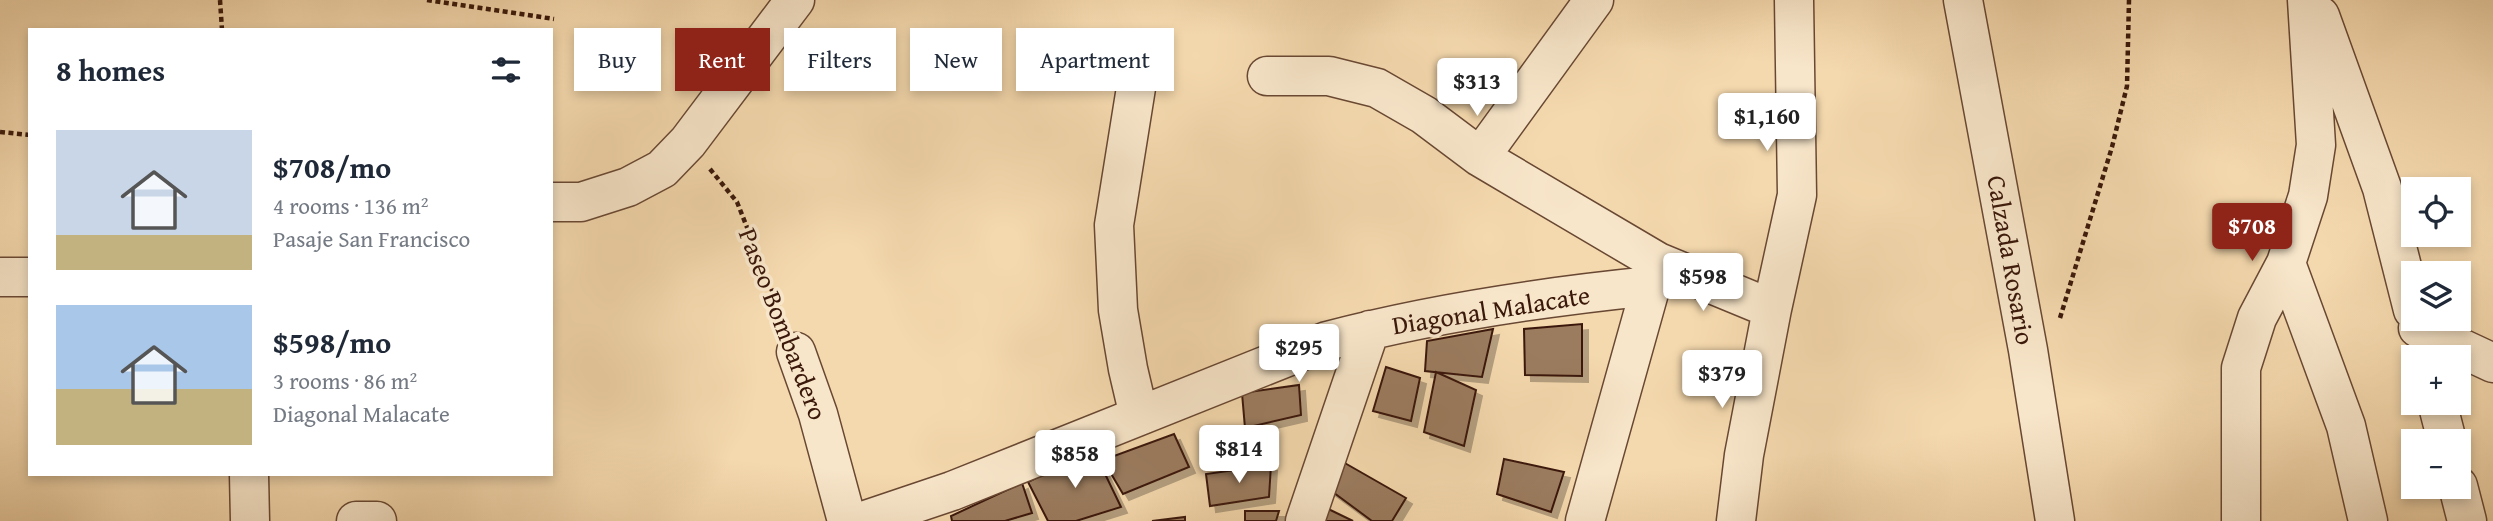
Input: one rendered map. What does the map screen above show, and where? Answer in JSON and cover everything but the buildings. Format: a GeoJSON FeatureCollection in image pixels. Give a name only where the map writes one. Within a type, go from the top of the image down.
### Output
{"type":"FeatureCollection","features":[{"type":"Feature","properties":{"kind":"street"},"geometry":{"type":"LineString","coordinates":[[561,197],[628,187],[662,169],[688,142],[795,0]]}},
{"type":"Feature","properties":{"kind":"street"},"geometry":{"type":"LineString","coordinates":[[1480,157],[1594,0]]}},
{"type":"Feature","properties":{"kind":"street"},"geometry":{"type":"LineString","coordinates":[[1735,521],[1744,455],[1797,195],[1794,0]]}},
{"type":"Feature","properties":{"kind":"street","name":"Calzada Rosario"},"geometry":{"type":"LineString","coordinates":[[1963,0],[2028,351],[2054,521]]}},
{"type":"Feature","properties":{"kind":"street"},"geometry":{"type":"LineString","coordinates":[[2241,521],[2241,368],[2257,318],[2286,263],[2308,196],[2316,145],[2307,0]]}},
{"type":"Feature","properties":{"kind":"street"},"geometry":{"type":"LineString","coordinates":[[2314,0],[2382,188],[2401,262]]}},
{"type":"Feature","properties":{"kind":"street"},"geometry":{"type":"LineString","coordinates":[[1267,76],[1329,76],[1377,88],[1424,115],[1480,157],[1654,274],[1585,521]]}},
{"type":"Feature","properties":{"kind":"street"},"geometry":{"type":"LineString","coordinates":[[1135,91],[1114,225],[1118,310],[1139,416]]}},
{"type":"Feature","properties":{"kind":"street"},"geometry":{"type":"LineString","coordinates":[[2286,263],[2346,426],[2368,521]]}},
{"type":"Feature","properties":{"kind":"street","name":"Diagonal Malacate"},"geometry":{"type":"LineString","coordinates":[[863,521],[952,491],[1327,341],[1370,330],[1654,274],[1772,310]]}},
{"type":"Feature","properties":{"kind":"street"},"geometry":{"type":"LineString","coordinates":[[0,278],[28,277]]}},
{"type":"Feature","properties":{"kind":"street"},"geometry":{"type":"LineString","coordinates":[[1305,521],[1370,330]]}},
{"type":"Feature","properties":{"kind":"street"},"geometry":{"type":"LineString","coordinates":[[2424,331],[2493,363]]}},
{"type":"Feature","properties":{"kind":"street","name":"Paseo Bombardero"},"geometry":{"type":"LineString","coordinates":[[796,352],[818,414],[847,521]]}},
{"type":"Feature","properties":{"kind":"street"},"geometry":{"type":"LineString","coordinates":[[249,476],[250,521]]}},
{"type":"Feature","properties":{"kind":"street"},"geometry":{"type":"LineString","coordinates":[[2461,499],[2467,521]]}},
{"type":"Feature","properties":{"kind":"street"},"geometry":{"type":"LineString","coordinates":[[356,521],[377,521]]}},
{"type":"Feature","properties":{"kind":"path"},"geometry":{"type":"LineString","coordinates":[[220,0],[222,28]]}},
{"type":"Feature","properties":{"kind":"path"},"geometry":{"type":"LineString","coordinates":[[427,0],[554,19]]}},
{"type":"Feature","properties":{"kind":"path"},"geometry":{"type":"LineString","coordinates":[[2028,351],[2061,317],[2112,147],[2127,86],[2129,0]]}},
{"type":"Feature","properties":{"kind":"path"},"geometry":{"type":"LineString","coordinates":[[0,132],[28,135]]}},
{"type":"Feature","properties":{"kind":"path","name":"Paseo Bombardero"},"geometry":{"type":"LineString","coordinates":[[688,142],[737,202],[796,352]]}}]}
